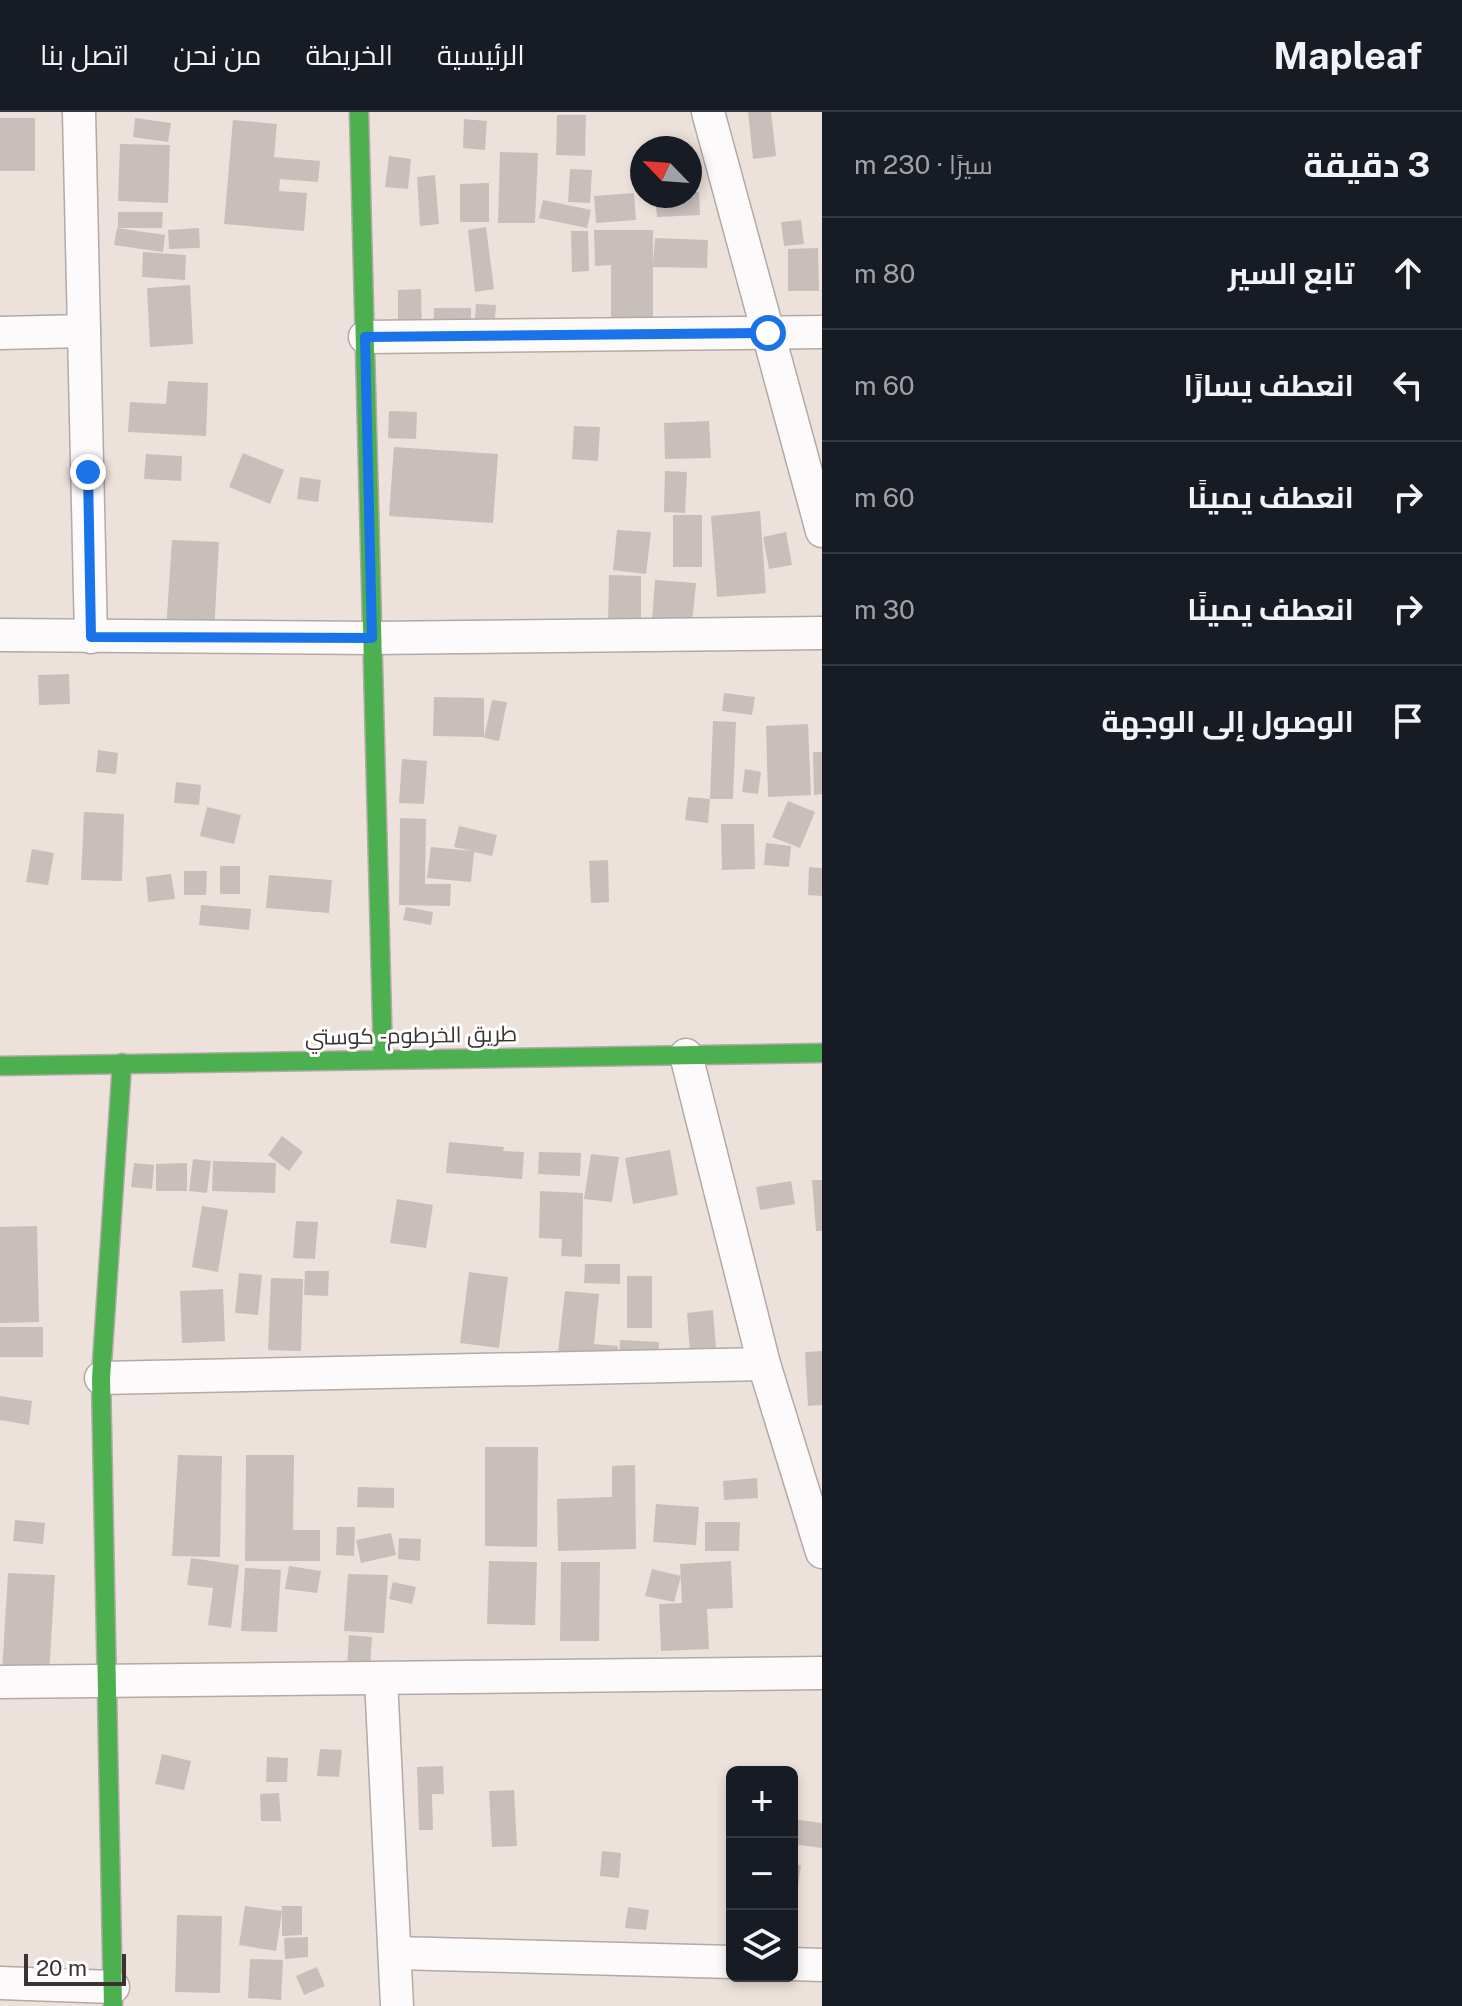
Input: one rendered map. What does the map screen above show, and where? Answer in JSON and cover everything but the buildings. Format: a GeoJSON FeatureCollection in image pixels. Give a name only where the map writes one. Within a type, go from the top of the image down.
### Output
{"type":"FeatureCollection","features":[{"type":"Feature","properties":{"kind":"main road"},"geometry":{"type":"LineString","coordinates":[[359,112],[383,1059]]}},
{"type":"Feature","properties":{"kind":"main road","name":"طريق الخرطوم - كوستي"},"geometry":{"type":"LineString","coordinates":[[0,1066],[822,1053]]}},
{"type":"Feature","properties":{"kind":"main road"},"geometry":{"type":"LineString","coordinates":[[113,1996],[101,1378],[122,1063]]}},
{"type":"Feature","properties":{"kind":"street"},"geometry":{"type":"LineString","coordinates":[[79,112],[91,637]]}},
{"type":"Feature","properties":{"kind":"street"},"geometry":{"type":"LineString","coordinates":[[708,112],[822,531]]}},
{"type":"Feature","properties":{"kind":"street"},"geometry":{"type":"LineString","coordinates":[[0,333],[84,331]]}},
{"type":"Feature","properties":{"kind":"street"},"geometry":{"type":"LineString","coordinates":[[365,337],[822,332]]}},
{"type":"Feature","properties":{"kind":"street"},"geometry":{"type":"LineString","coordinates":[[0,635],[372,638],[822,633]]}},
{"type":"Feature","properties":{"kind":"street"},"geometry":{"type":"LineString","coordinates":[[686,1055],[764,1364],[822,1552]]}},
{"type":"Feature","properties":{"kind":"street"},"geometry":{"type":"LineString","coordinates":[[101,1378],[764,1364]]}},
{"type":"Feature","properties":{"kind":"street"},"geometry":{"type":"LineString","coordinates":[[0,1682],[822,1673]]}},
{"type":"Feature","properties":{"kind":"street"},"geometry":{"type":"LineString","coordinates":[[381,1679],[397,2006]]}},
{"type":"Feature","properties":{"kind":"street"},"geometry":{"type":"LineString","coordinates":[[395,1953],[726,1962]]}},
{"type":"Feature","properties":{"kind":"street"},"geometry":{"type":"LineString","coordinates":[[798,1964],[822,1965]]}},
{"type":"Feature","properties":{"kind":"street"},"geometry":{"type":"LineString","coordinates":[[0,1983],[113,1996]]}},
{"type":"Feature","properties":{"kind":"traffic: fast"},"geometry":{"type":"LineString","coordinates":[[359,112],[383,1059]]}},
{"type":"Feature","properties":{"kind":"traffic: fast"},"geometry":{"type":"LineString","coordinates":[[0,1066],[822,1053]]}},
{"type":"Feature","properties":{"kind":"traffic: fast"},"geometry":{"type":"LineString","coordinates":[[113,2006],[101,1378],[122,1063]]}},
{"type":"Feature","properties":{"kind":"route"},"geometry":{"type":"LineString","coordinates":[[88,472],[91,637],[372,638],[365,337],[768,333]]}}]}
